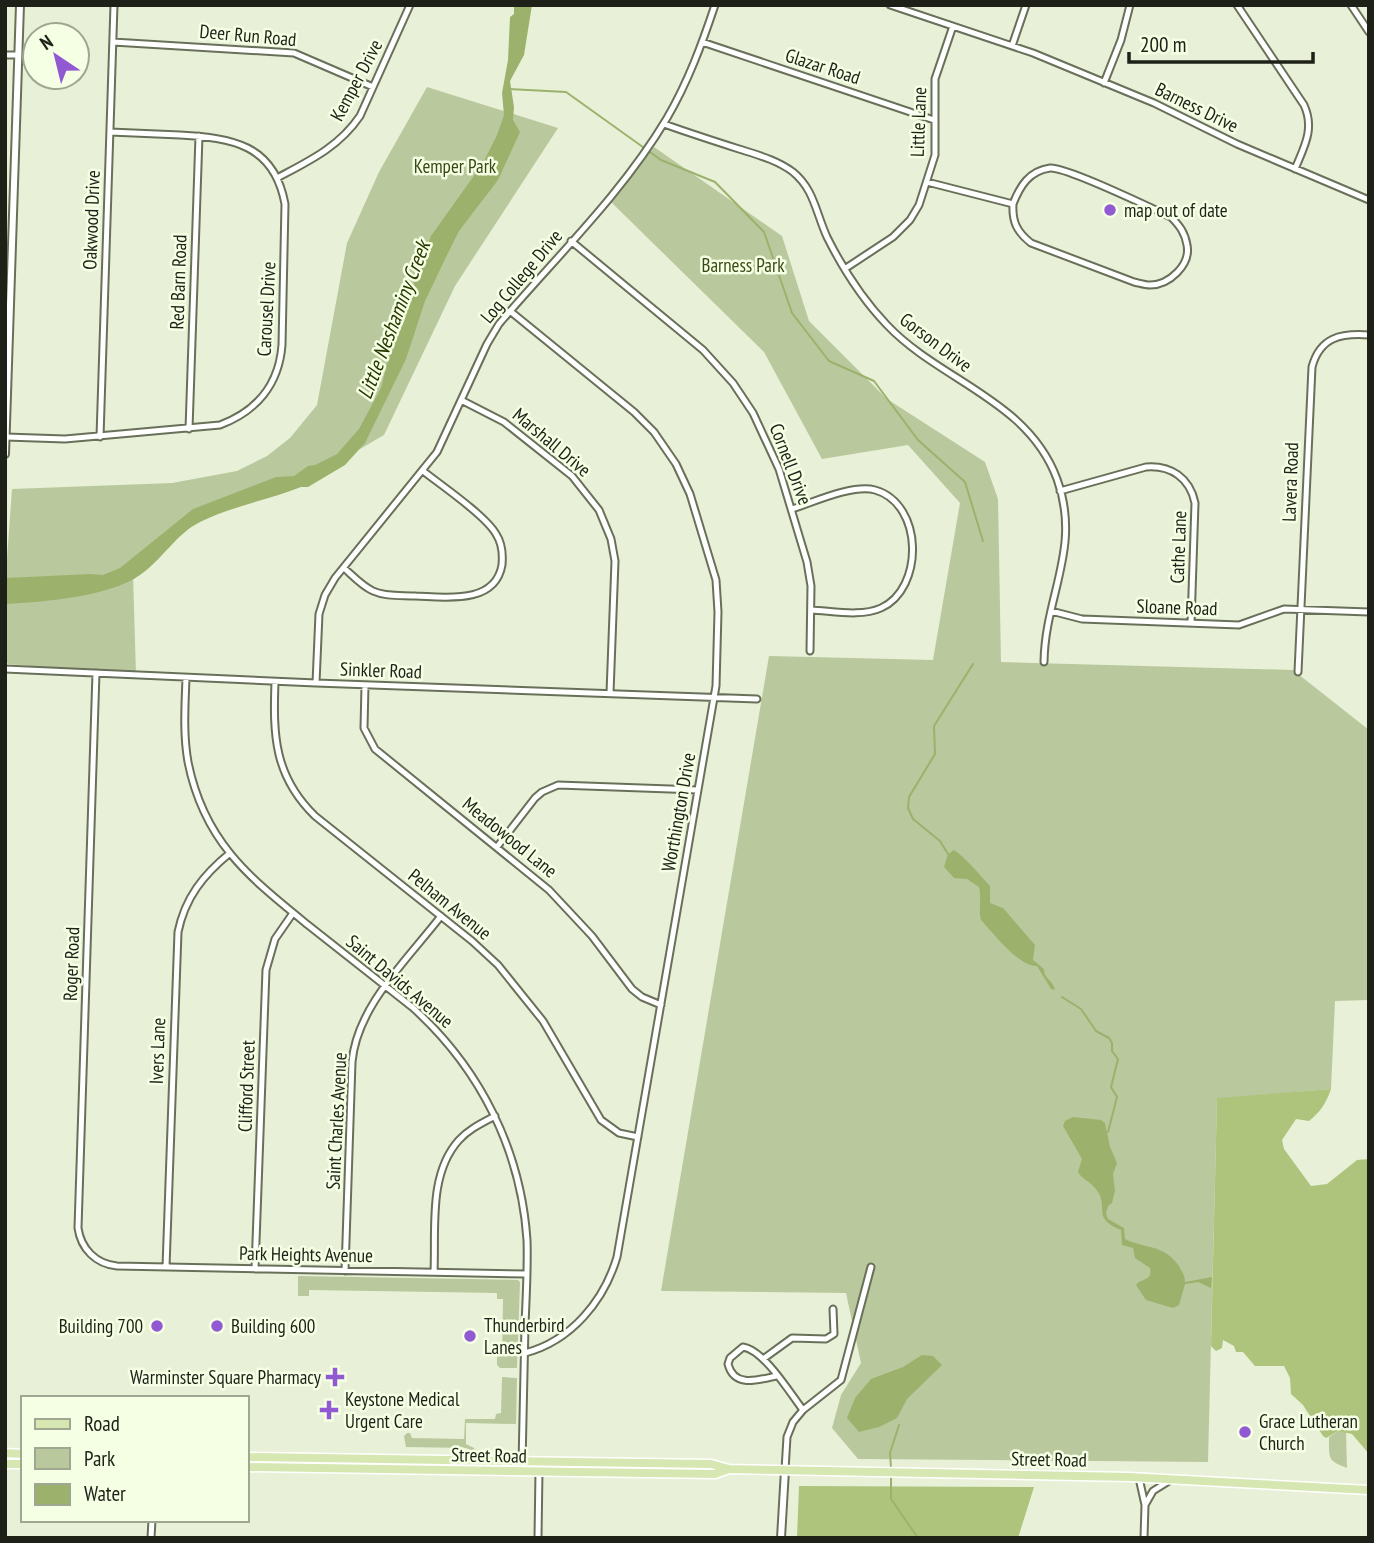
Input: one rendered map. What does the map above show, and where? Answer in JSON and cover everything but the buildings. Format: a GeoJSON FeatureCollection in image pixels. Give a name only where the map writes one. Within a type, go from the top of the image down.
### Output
{"type":"FeatureCollection","features":[{"type":"Feature","properties":{"kind":"main road","name":"Street Road"},"geometry":{"type":"LineString","coordinates":[[248,1457],[711,1464],[729,1469],[1171,1479],[1369,1490]]}},
{"type":"Feature","properties":{"kind":"main road","name":"Street Road"},"geometry":{"type":"LineString","coordinates":[[248,1467],[715,1474],[729,1469]]}},
{"type":"Feature","properties":{"kind":"street"},"geometry":{"type":"LineString","coordinates":[[5,454],[8,283],[20,5]]}},
{"type":"Feature","properties":{"kind":"street","name":"Oakwood Drive"},"geometry":{"type":"LineString","coordinates":[[100,437],[114,5]]}},
{"type":"Feature","properties":{"kind":"street","name":"Kemper Drive"},"geometry":{"type":"LineString","coordinates":[[277,177],[338,142],[359,116],[410,5]]}},
{"type":"Feature","properties":{"kind":"street","name":"Log College Drive"},"geometry":{"type":"LineString","coordinates":[[316,683],[319,614],[325,595],[437,452],[486,344],[510,311],[644,153],[664,124],[687,80],[715,5]]}},
{"type":"Feature","properties":{"kind":"street","name":"Barness Drive"},"geometry":{"type":"LineString","coordinates":[[890,5],[1013,46],[1104,83],[1369,200]]}},
{"type":"Feature","properties":{"kind":"street"},"geometry":{"type":"LineString","coordinates":[[919,15],[923,5]]}},
{"type":"Feature","properties":{"kind":"street"},"geometry":{"type":"LineString","coordinates":[[1013,46],[1026,5]]}},
{"type":"Feature","properties":{"kind":"street"},"geometry":{"type":"LineString","coordinates":[[1104,83],[1121,40],[1130,5]]}},
{"type":"Feature","properties":{"kind":"street"},"geometry":{"type":"LineString","coordinates":[[1237,5],[1309,116],[1309,133],[1295,169]]}},
{"type":"Feature","properties":{"kind":"street"},"geometry":{"type":"LineString","coordinates":[[1351,5],[1369,32]]}},
{"type":"Feature","properties":{"kind":"street","name":"Little Lane"},"geometry":{"type":"LineString","coordinates":[[846,268],[902,229],[919,205],[934,155],[935,79],[953,26]]}},
{"type":"Feature","properties":{"kind":"street","name":"Deer Run Road"},"geometry":{"type":"LineString","coordinates":[[113,42],[294,53],[373,87]]}},
{"type":"Feature","properties":{"kind":"street","name":"Glazar Road"},"geometry":{"type":"LineString","coordinates":[[702,42],[934,120]]}},
{"type":"Feature","properties":{"kind":"street"},"geometry":{"type":"LineString","coordinates":[[5,55],[18,55]]}},
{"type":"Feature","properties":{"kind":"street","name":"Gorson Drive"},"geometry":{"type":"LineString","coordinates":[[664,124],[769,159],[795,174],[814,199],[826,234],[876,313],[909,345],[1020,422],[1041,448],[1054,471],[1060,491],[1066,543],[1045,639],[1044,662]]}},
{"type":"Feature","properties":{"kind":"street","name":"Carousel Drive"},"geometry":{"type":"LineString","coordinates":[[6,437],[65,439],[220,425],[241,416],[263,396],[278,367],[282,345],[285,204],[277,177],[267,162],[242,144],[221,138],[110,132]]}},
{"type":"Feature","properties":{"kind":"street","name":"Red Barn Road"},"geometry":{"type":"LineString","coordinates":[[189,429],[199,136]]}},
{"type":"Feature","properties":{"kind":"street"},"geometry":{"type":"LineString","coordinates":[[1052,168],[1087,180],[1171,217],[1182,228],[1188,248],[1181,269],[1169,281],[1152,285],[1134,282],[1031,243],[1020,234],[1013,218],[1013,204],[1021,184],[1032,174],[1052,168]]}},
{"type":"Feature","properties":{"kind":"street"},"geometry":{"type":"LineString","coordinates":[[927,182],[1013,204]]}},
{"type":"Feature","properties":{"kind":"street","name":"Cornell Drive"},"geometry":{"type":"LineString","coordinates":[[570,241],[687,336],[723,372],[742,396],[763,432],[779,469],[809,571],[810,651]]}},
{"type":"Feature","properties":{"kind":"street","name":"Worthington Drive"},"geometry":{"type":"LineString","coordinates":[[510,311],[634,412],[654,432],[676,464],[690,494],[716,580],[719,612],[714,697],[619,1248],[608,1281],[592,1308],[554,1341],[525,1353]]}},
{"type":"Feature","properties":{"kind":"street"},"geometry":{"type":"LineString","coordinates":[[1368,335],[1369,329]]}},
{"type":"Feature","properties":{"kind":"street","name":"Lavera Road"},"geometry":{"type":"LineString","coordinates":[[1298,672],[1312,367],[1317,354],[1333,338],[1345,334],[1368,335]]}},
{"type":"Feature","properties":{"kind":"street","name":"Marshall Drive"},"geometry":{"type":"LineString","coordinates":[[461,400],[504,422],[572,477],[599,510],[611,539],[615,561],[610,693]]}},
{"type":"Feature","properties":{"kind":"street","name":"Cathe Lane"},"geometry":{"type":"LineString","coordinates":[[1060,491],[1146,467],[1161,467],[1181,477],[1191,490],[1195,503],[1191,623]]}},
{"type":"Feature","properties":{"kind":"street"},"geometry":{"type":"LineString","coordinates":[[344,568],[366,587],[385,595],[463,597],[480,593],[492,584],[500,572],[502,562],[502,549],[495,532],[423,471]]}},
{"type":"Feature","properties":{"kind":"street"},"geometry":{"type":"LineString","coordinates":[[792,509],[851,490],[876,490],[900,506],[910,526],[910,571],[904,587],[895,598],[883,607],[871,611],[811,610]]}},
{"type":"Feature","properties":{"kind":"street","name":"Sloane Road"},"geometry":{"type":"LineString","coordinates":[[1051,611],[1082,619],[1239,625],[1284,609],[1369,612]]}},
{"type":"Feature","properties":{"kind":"street","name":"Sinkler Road"},"geometry":{"type":"LineString","coordinates":[[5,669],[275,682],[757,699]]}},
{"type":"Feature","properties":{"kind":"street","name":"Roger Road"},"geometry":{"type":"LineString","coordinates":[[89,1253],[81,1242],[78,1228],[96,673]]}},
{"type":"Feature","properties":{"kind":"street","name":"Saint Davids Avenue"},"geometry":{"type":"LineString","coordinates":[[186,678],[184,730],[191,773],[203,808],[230,853],[255,881],[424,1018],[455,1051],[479,1085],[495,1116],[511,1154],[519,1185],[526,1239],[522,1471]]}},
{"type":"Feature","properties":{"kind":"street","name":"Pelham Avenue"},"geometry":{"type":"LineString","coordinates":[[275,682],[276,744],[296,794],[315,816],[484,952],[526,997],[555,1039],[601,1120],[619,1133],[638,1137]]}},
{"type":"Feature","properties":{"kind":"street","name":"Meadowood Lane"},"geometry":{"type":"LineString","coordinates":[[365,685],[363,725],[375,749],[532,874],[572,914],[632,989],[642,997],[661,1005]]}},
{"type":"Feature","properties":{"kind":"street"},"geometry":{"type":"LineString","coordinates":[[498,846],[535,798],[558,785],[698,790]]}},
{"type":"Feature","properties":{"kind":"street","name":"Ivers Lane"},"geometry":{"type":"LineString","coordinates":[[166,1267],[178,932],[184,910],[195,889],[208,872],[230,853]]}},
{"type":"Feature","properties":{"kind":"street","name":"Clifford Street"},"geometry":{"type":"LineString","coordinates":[[255,1269],[266,970],[275,939],[293,912]]}},
{"type":"Feature","properties":{"kind":"street","name":"Saint Charles Avenue"},"geometry":{"type":"LineString","coordinates":[[345,1270],[353,1054],[362,1023],[386,986],[441,916]]}},
{"type":"Feature","properties":{"kind":"street"},"geometry":{"type":"LineString","coordinates":[[434,1272],[437,1193],[444,1164],[452,1149],[466,1134],[495,1116]]}},
{"type":"Feature","properties":{"kind":"street","name":"Park Heights Avenue"},"geometry":{"type":"LineString","coordinates":[[89,1253],[111,1266],[527,1274]]}},
{"type":"Feature","properties":{"kind":"street"},"geometry":{"type":"LineString","coordinates":[[781,1538],[788,1432],[803,1410],[841,1380],[871,1267]]}},
{"type":"Feature","properties":{"kind":"street"},"geometry":{"type":"LineString","coordinates":[[763,1359],[792,1338],[826,1339],[834,1334],[833,1309]]}},
{"type":"Feature","properties":{"kind":"street"},"geometry":{"type":"LineString","coordinates":[[776,1376],[755,1381],[738,1379],[733,1376],[728,1364],[730,1358],[743,1347],[757,1352],[803,1410]]}},
{"type":"Feature","properties":{"kind":"street"},"geometry":{"type":"LineString","coordinates":[[538,1538],[539,1461]]}},
{"type":"Feature","properties":{"kind":"street"},"geometry":{"type":"LineString","coordinates":[[1139,1478],[1145,1505],[1143,1538]]}},
{"type":"Feature","properties":{"kind":"street"},"geometry":{"type":"LineString","coordinates":[[1145,1505],[1153,1491],[1171,1479]]}},
{"type":"Feature","properties":{"kind":"green space","name":"Kemper Park"},"geometry":{"type":"Polygon","coordinates":[[[427,87],[558,128],[455,286],[384,435],[312,477],[191,523],[133,574],[136,675],[8,664],[5,660],[6,572],[12,489],[172,483],[237,471],[267,456],[290,438],[317,405],[347,243],[379,172],[427,87]]]}},
{"type":"Feature","properties":{"kind":"green space","name":"Barness Park"},"geometry":{"type":"Polygon","coordinates":[[[654,147],[782,236],[809,321],[887,399],[985,462],[998,499],[1001,662],[1293,670],[1369,730],[1369,1000],[1335,1001],[1331,1089],[1217,1099],[1208,1462],[858,1459],[832,1428],[841,1395],[861,1363],[846,1293],[661,1291],[769,656],[933,660],[960,503],[908,445],[822,459],[764,352],[611,202],[654,147]]]}},
{"type":"Feature","properties":{"kind":"green space"},"geometry":{"type":"Polygon","coordinates":[[[298,1276],[518,1280],[517,1368],[500,1368],[497,1365],[497,1356],[502,1355],[503,1299],[497,1299],[497,1293],[309,1290],[309,1296],[298,1296],[298,1276]]]}},
{"type":"Feature","properties":{"kind":"green space"},"geometry":{"type":"Polygon","coordinates":[[[502,1377],[517,1378],[516,1424],[466,1423],[466,1444],[474,1448],[475,1452],[466,1448],[406,1447],[404,1436],[407,1433],[410,1433],[412,1438],[464,1439],[465,1419],[495,1419],[496,1414],[501,1413],[502,1377]]]}},
{"type":"Feature","properties":{"kind":"green space"},"geometry":{"type":"Polygon","coordinates":[[[1338,1431],[1346,1431],[1347,1468],[1333,1461],[1329,1454],[1329,1437],[1338,1431]]]}},
{"type":"Feature","properties":{"kind":"shaded area"},"geometry":{"type":"Polygon","coordinates":[[[1331,1089],[1316,1114],[1309,1121],[1296,1119],[1282,1140],[1284,1149],[1311,1186],[1327,1184],[1357,1160],[1369,1159],[1369,1454],[1352,1434],[1338,1431],[1326,1438],[1323,1436],[1303,1405],[1291,1394],[1290,1378],[1284,1366],[1255,1366],[1243,1352],[1236,1352],[1234,1346],[1223,1340],[1222,1348],[1216,1351],[1211,1346],[1217,1098],[1331,1089]]]}},
{"type":"Feature","properties":{"kind":"shaded area"},"geometry":{"type":"Polygon","coordinates":[[[799,1486],[1034,1487],[1018,1538],[797,1538],[799,1486]]]}},
{"type":"Feature","properties":{"kind":"water"},"geometry":{"type":"Polygon","coordinates":[[[514,5],[532,5],[524,55],[510,81],[513,120],[520,132],[498,180],[459,231],[449,251],[425,301],[406,359],[365,443],[345,465],[308,487],[238,507],[191,527],[148,569],[127,582],[111,589],[75,597],[5,604],[5,578],[103,575],[120,568],[193,509],[276,477],[294,476],[308,466],[337,454],[359,429],[381,388],[431,236],[483,163],[497,135],[504,115],[502,93],[508,60],[510,17],[514,14],[514,5]]]}},
{"type":"Feature","properties":{"kind":"water"},"geometry":{"type":"Polygon","coordinates":[[[954,850],[990,886],[990,903],[1003,908],[1035,945],[1033,960],[1044,969],[1055,990],[1051,989],[1037,966],[1022,961],[999,941],[981,920],[979,887],[967,879],[954,878],[944,867],[948,854],[954,850]]]}},
{"type":"Feature","properties":{"kind":"water"},"geometry":{"type":"Polygon","coordinates":[[[1073,1117],[1101,1120],[1105,1123],[1110,1147],[1117,1163],[1113,1174],[1115,1191],[1106,1213],[1108,1219],[1124,1228],[1125,1239],[1167,1254],[1179,1266],[1185,1282],[1212,1277],[1211,1288],[1198,1282],[1185,1284],[1179,1305],[1173,1308],[1146,1300],[1136,1285],[1150,1275],[1150,1268],[1135,1258],[1133,1248],[1122,1245],[1121,1230],[1111,1225],[1103,1216],[1099,1194],[1078,1172],[1082,1159],[1063,1126],[1065,1121],[1073,1117]]]}},
{"type":"Feature","properties":{"kind":"water"},"geometry":{"type":"Polygon","coordinates":[[[922,1355],[933,1356],[942,1365],[907,1399],[897,1418],[879,1427],[859,1432],[847,1418],[855,1398],[871,1379],[903,1367],[922,1355]]]}},
{"type":"Feature","properties":{"kind":"waterway"},"geometry":{"type":"LineString","coordinates":[[509,89],[566,92],[661,160],[715,182],[764,232],[792,313],[829,361],[874,381],[918,440],[965,482],[983,541]]}},
{"type":"Feature","properties":{"kind":"waterway"},"geometry":{"type":"LineString","coordinates":[[948,854],[940,841],[913,819],[908,808],[909,797],[935,754],[934,726],[973,664]]}},
{"type":"Feature","properties":{"kind":"waterway"},"geometry":{"type":"LineString","coordinates":[[1062,997],[1081,1009],[1096,1031],[1109,1038],[1112,1051],[1118,1059],[1111,1087],[1117,1097],[1108,1132]]}},
{"type":"Feature","properties":{"kind":"waterway"},"geometry":{"type":"LineString","coordinates":[[891,1468],[890,1453],[899,1425]]}},
{"type":"Feature","properties":{"kind":"waterway"},"geometry":{"type":"LineString","coordinates":[[891,1474],[891,1499],[918,1538]]}},
{"type":"Feature","properties":{"kind":"place","name":"map out of date"},"geometry":{"type":"Point","coordinates":[1110,210]}},
{"type":"Feature","properties":{"kind":"place","name":"Building 700"},"geometry":{"type":"Point","coordinates":[157,1326]}},
{"type":"Feature","properties":{"kind":"place","name":"Building 600"},"geometry":{"type":"Point","coordinates":[217,1326]}},
{"type":"Feature","properties":{"kind":"place","name":"Thunderbird Lanes"},"geometry":{"type":"Point","coordinates":[470,1336]}},
{"type":"Feature","properties":{"kind":"place","name":"Warminster Square Pharmacy"},"geometry":{"type":"Point","coordinates":[335,1377]}},
{"type":"Feature","properties":{"kind":"place","name":"Keystone Medical Urgent Care"},"geometry":{"type":"Point","coordinates":[329,1410]}},
{"type":"Feature","properties":{"kind":"place","name":"Grace Lutheran Church"},"geometry":{"type":"Point","coordinates":[1245,1432]}},
{"type":"Feature","properties":{"kind":"water label","name":"Little Neshaminy Creek"},"geometry":{"type":"Point","coordinates":[394,320]}}]}
